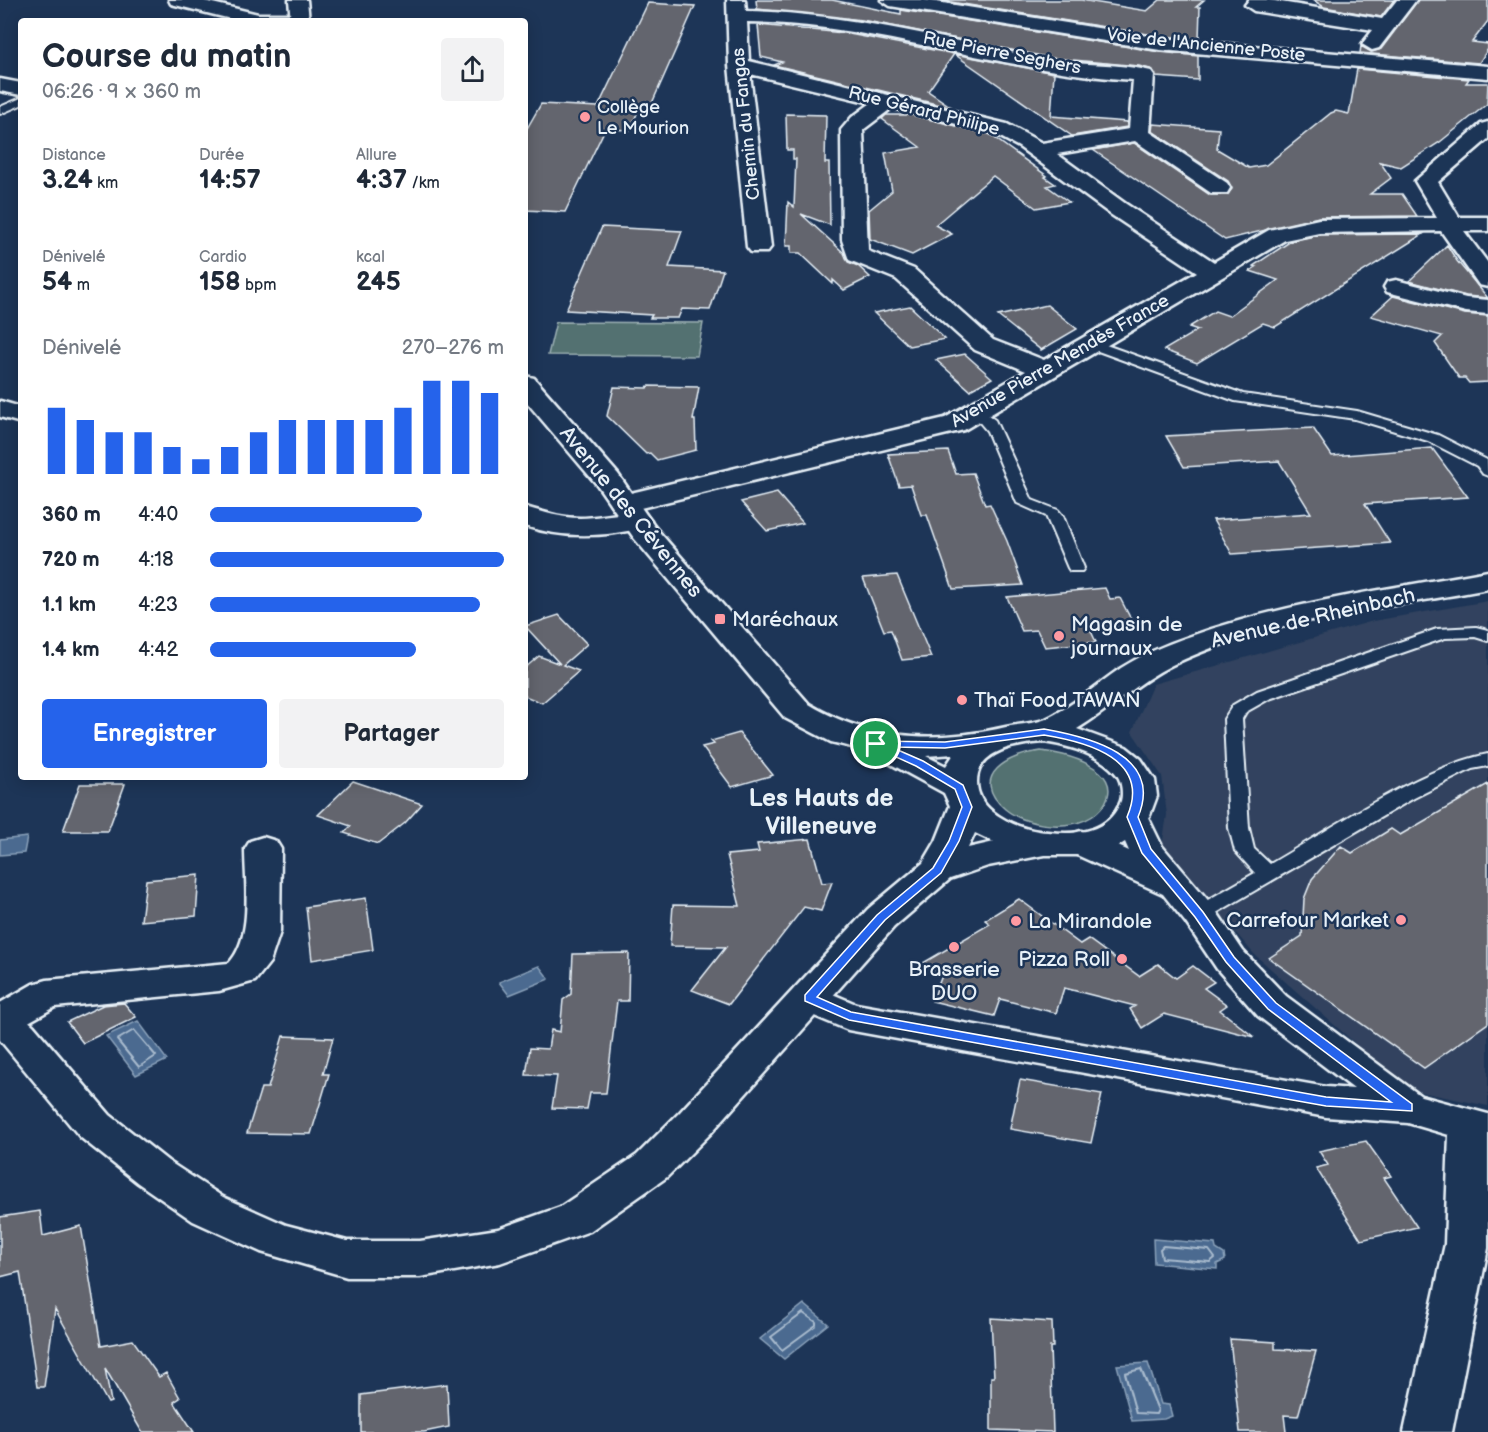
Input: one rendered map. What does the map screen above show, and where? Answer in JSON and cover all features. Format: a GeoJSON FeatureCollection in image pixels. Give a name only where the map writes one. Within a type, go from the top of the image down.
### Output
{"type":"FeatureCollection","features":[{"type":"Feature","properties":{"kind":"street"},"geometry":{"type":"LineString","coordinates":[[178,0],[250,18]]}},
{"type":"Feature","properties":{"kind":"street"},"geometry":{"type":"LineString","coordinates":[[298,0],[300,18]]}},
{"type":"Feature","properties":{"kind":"street","name":"Voie de l'Ancienne Poste"},"geometry":{"type":"LineString","coordinates":[[890,0],[1160,44],[1488,72]]}},
{"type":"Feature","properties":{"kind":"street"},"geometry":{"type":"LineString","coordinates":[[1260,0],[1254,5],[1387,26]]}},
{"type":"Feature","properties":{"kind":"street"},"geometry":{"type":"LineString","coordinates":[[1360,60],[1407,0]]}},
{"type":"Feature","properties":{"kind":"street"},"geometry":{"type":"LineString","coordinates":[[1003,18],[1026,4]]}},
{"type":"Feature","properties":{"kind":"street","name":"Chemin du Fangas"},"geometry":{"type":"LineString","coordinates":[[736,8],[739,65],[759,247]]}},
{"type":"Feature","properties":{"kind":"street","name":"Rue Pierre Seghers"},"geometry":{"type":"LineString","coordinates":[[736,8],[841,21],[1054,67],[1144,75],[1139,134]]}},
{"type":"Feature","properties":{"kind":"street","name":"Rue Gérard Philipe"},"geometry":{"type":"LineString","coordinates":[[739,65],[1000,128],[1039,150],[1118,209],[1213,272]]}},
{"type":"Feature","properties":{"kind":"street"},"geometry":{"type":"LineString","coordinates":[[0,85],[18,88]]}},
{"type":"Feature","properties":{"kind":"street"},"geometry":{"type":"LineString","coordinates":[[888,101],[859,121],[852,130],[854,240],[857,255],[905,274],[984,345],[1046,370]]}},
{"type":"Feature","properties":{"kind":"street"},"geometry":{"type":"LineString","coordinates":[[1488,128],[1426,181],[1448,216],[1448,225],[1488,280]]}},
{"type":"Feature","properties":{"kind":"street"},"geometry":{"type":"LineString","coordinates":[[1039,150],[1139,134],[1219,188]]}},
{"type":"Feature","properties":{"kind":"street","name":"Avenue Pierre Mendès France"},"geometry":{"type":"LineString","coordinates":[[528,517],[575,527],[599,528],[630,512],[934,430],[976,411],[1277,235],[1319,226],[1488,224]]}},
{"type":"Feature","properties":{"kind":"street"},"geometry":{"type":"LineString","coordinates":[[1396,287],[1466,305],[1488,307]]}},
{"type":"Feature","properties":{"kind":"street","name":"Avenue des Cévennes"},"geometry":{"type":"LineString","coordinates":[[528,387],[608,480],[630,512],[797,711],[816,725],[876,744],[920,764],[963,797]]}},
{"type":"Feature","properties":{"kind":"street"},"geometry":{"type":"LineString","coordinates":[[0,409],[18,414]]}},
{"type":"Feature","properties":{"kind":"street","name":"Avenue de Rheinbach"},"geometry":{"type":"LineString","coordinates":[[1044,732],[1067,722],[1136,672],[1162,658],[1248,628],[1488,580]]}},
{"type":"Feature","properties":{"kind":"street"},"geometry":{"type":"LineString","coordinates":[[1114,689],[1108,717],[1109,735],[1114,754]]}},
{"type":"Feature","properties":{"kind":"street"},"geometry":{"type":"LineString","coordinates":[[263,849],[261,938],[254,955],[241,972],[219,978],[47,994],[1,1019],[19,1035],[95,1126],[153,1172],[208,1209],[276,1240],[347,1259],[420,1259],[500,1246],[575,1219],[624,1188],[652,1166],[695,1123],[881,918],[937,870],[954,841],[963,797],[961,773],[968,760],[980,749],[1011,735],[1044,732],[1082,738],[1114,754],[1130,768],[1138,784],[1139,801],[1132,817],[1112,834],[1081,843],[1042,844],[982,856],[937,870]]}},
{"type":"Feature","properties":{"kind":"street","name":"Avenue des Cévennes"},"geometry":{"type":"LineString","coordinates":[[876,744],[945,745],[996,740]]}},
{"type":"Feature","properties":{"kind":"street"},"geometry":{"type":"LineString","coordinates":[[963,797],[980,820],[998,831],[1018,839],[1042,844]]}},
{"type":"Feature","properties":{"kind":"street"},"geometry":{"type":"LineString","coordinates":[[1132,817],[1146,850],[1230,960],[1272,1006],[1407,1108]]}},
{"type":"Feature","properties":{"kind":"street"},"geometry":{"type":"LineString","coordinates":[[1081,843],[1187,901]]}},
{"type":"Feature","properties":{"kind":"street"},"geometry":{"type":"LineString","coordinates":[[809,998],[849,1016],[1326,1102],[1407,1108],[1479,1128],[1467,1244],[1428,1432]]}},
{"type":"Feature","properties":{"kind":"lane"},"geometry":{"type":"LineString","coordinates":[[0,111],[18,102]]}},
{"type":"Feature","properties":{"kind":"lane"},"geometry":{"type":"LineString","coordinates":[[1092,344],[1240,398],[1357,415],[1433,438],[1482,463],[1488,471]]}},
{"type":"Feature","properties":{"kind":"lane"},"geometry":{"type":"LineString","coordinates":[[976,411],[988,420],[994,431],[1025,503],[1052,513],[1058,519],[1076,568]]}},
{"type":"Feature","properties":{"kind":"lane"},"geometry":{"type":"LineString","coordinates":[[1267,873],[1245,851],[1239,828],[1233,719],[1239,709],[1263,695],[1443,633],[1476,632],[1488,636]]}},
{"type":"Feature","properties":{"kind":"lane"},"geometry":{"type":"LineString","coordinates":[[1187,901],[1223,903],[1267,873],[1444,774],[1467,764],[1488,760]]}},
{"type":"Feature","properties":{"kind":"shaded area"},"geometry":{"type":"Polygon","coordinates":[[[1488,601],[1488,1106],[1407,1089],[1254,954],[1162,847],[1167,815],[1162,776],[1132,732],[1153,684],[1373,621],[1488,601]]]}},
{"type":"Feature","properties":{"kind":"green space"},"geometry":{"type":"Polygon","coordinates":[[[556,322],[703,323],[697,356],[548,355],[556,322]]]}},
{"type":"Feature","properties":{"kind":"green space"},"geometry":{"type":"Polygon","coordinates":[[[1041,751],[1076,759],[1089,765],[1107,780],[1109,791],[1105,803],[1097,813],[1086,820],[1072,824],[1043,824],[1015,816],[994,797],[990,786],[997,769],[1017,757],[1041,751]]]}},
{"type":"Feature","properties":{"kind":"water"},"geometry":{"type":"Polygon","coordinates":[[[27,837],[24,853],[0,855],[0,840],[27,837]]]}},
{"type":"Feature","properties":{"kind":"water"},"geometry":{"type":"Polygon","coordinates":[[[539,966],[549,979],[509,995],[499,982],[539,966]]]}},
{"type":"Feature","properties":{"kind":"water"},"geometry":{"type":"Polygon","coordinates":[[[138,1021],[167,1060],[136,1075],[106,1036],[138,1021]]]}},
{"type":"Feature","properties":{"kind":"water"},"geometry":{"type":"Polygon","coordinates":[[[1153,1239],[1215,1244],[1216,1249],[1224,1254],[1225,1260],[1217,1264],[1217,1269],[1154,1263],[1153,1239]]]}},
{"type":"Feature","properties":{"kind":"water"},"geometry":{"type":"Polygon","coordinates":[[[804,1304],[828,1324],[784,1359],[760,1339],[804,1304]]]}},
{"type":"Feature","properties":{"kind":"water"},"geometry":{"type":"Polygon","coordinates":[[[1148,1363],[1161,1404],[1169,1405],[1172,1416],[1164,1419],[1132,1421],[1117,1365],[1148,1363]]]}},
{"type":"Feature","properties":{"kind":"building"},"geometry":{"type":"Polygon","coordinates":[[[756,0],[832,0],[901,14],[901,10],[1160,52],[1198,56],[1198,80],[1156,77],[1153,70],[1139,66],[1051,58],[862,20],[757,9],[756,0]]]}},
{"type":"Feature","properties":{"kind":"building"},"geometry":{"type":"Polygon","coordinates":[[[938,0],[1081,0],[1147,11],[1160,0],[1204,0],[1196,7],[1200,7],[1199,39],[1160,36],[938,0]]]}},
{"type":"Feature","properties":{"kind":"building"},"geometry":{"type":"Polygon","coordinates":[[[1313,0],[1394,0],[1381,17],[1324,7],[1313,0]]]}},
{"type":"Feature","properties":{"kind":"building"},"geometry":{"type":"Polygon","coordinates":[[[1418,0],[1488,0],[1488,21],[1472,42],[1488,44],[1488,49],[1479,63],[1360,53],[1361,46],[1371,52],[1381,49],[1418,0]]]}},
{"type":"Feature","properties":{"kind":"building"},"geometry":{"type":"Polygon","coordinates":[[[648,3],[695,6],[649,110],[639,109],[630,130],[605,129],[565,212],[528,210],[528,127],[541,104],[598,107],[648,3]]]}},
{"type":"Feature","properties":{"kind":"building"},"geometry":{"type":"Polygon","coordinates":[[[758,25],[844,33],[1054,73],[1051,116],[1127,122],[1127,127],[1072,136],[954,54],[928,91],[953,108],[774,65],[782,62],[761,57],[758,25]]]}},
{"type":"Feature","properties":{"kind":"building"},"geometry":{"type":"Polygon","coordinates":[[[1357,69],[1469,79],[1466,83],[1488,83],[1487,104],[1440,142],[1401,167],[1380,162],[1391,178],[1370,194],[1402,194],[1417,216],[1319,217],[1225,240],[1093,150],[1134,143],[1210,195],[1227,195],[1232,189],[1228,181],[1152,131],[1153,124],[1219,129],[1217,149],[1249,168],[1266,165],[1331,113],[1336,111],[1349,114],[1357,69]]]}},
{"type":"Feature","properties":{"kind":"building"},"geometry":{"type":"Polygon","coordinates":[[[786,114],[826,115],[825,163],[829,163],[830,225],[801,214],[844,253],[848,262],[858,266],[870,277],[844,290],[833,280],[833,284],[800,253],[791,253],[791,246],[786,246],[788,202],[794,207],[796,159],[793,159],[793,150],[787,150],[786,114]]]}},
{"type":"Feature","properties":{"kind":"building"},"geometry":{"type":"Polygon","coordinates":[[[886,115],[912,115],[989,134],[1047,176],[1045,177],[1055,184],[1047,186],[1069,202],[1036,208],[993,176],[935,225],[952,234],[912,255],[870,239],[869,210],[892,191],[885,153],[920,147],[882,119],[886,115]]]}},
{"type":"Feature","properties":{"kind":"building"},"geometry":{"type":"Polygon","coordinates":[[[602,227],[682,231],[669,267],[723,270],[710,310],[682,309],[678,318],[650,318],[652,315],[566,310],[602,227]]]}},
{"type":"Feature","properties":{"kind":"building"},"geometry":{"type":"Polygon","coordinates":[[[1423,234],[1275,327],[1263,323],[1197,363],[1164,350],[1198,330],[1189,327],[1215,311],[1229,316],[1278,280],[1250,271],[1256,267],[1253,266],[1291,241],[1319,235],[1423,234]]]}},
{"type":"Feature","properties":{"kind":"building"},"geometry":{"type":"Polygon","coordinates":[[[1447,245],[1457,261],[1488,298],[1466,296],[1409,281],[1447,245]]]}},
{"type":"Feature","properties":{"kind":"building"},"geometry":{"type":"Polygon","coordinates":[[[1393,296],[1465,314],[1488,316],[1488,382],[1469,383],[1465,378],[1459,378],[1435,343],[1442,336],[1371,316],[1393,296]]]}},
{"type":"Feature","properties":{"kind":"building"},"geometry":{"type":"Polygon","coordinates":[[[1047,305],[1077,329],[1041,350],[998,316],[1047,305]]]}},
{"type":"Feature","properties":{"kind":"building"},"geometry":{"type":"Polygon","coordinates":[[[910,306],[945,339],[909,346],[874,313],[910,306]]]}},
{"type":"Feature","properties":{"kind":"building"},"geometry":{"type":"Polygon","coordinates":[[[965,354],[992,378],[970,390],[936,360],[965,354]]]}},
{"type":"Feature","properties":{"kind":"building"},"geometry":{"type":"Polygon","coordinates":[[[648,386],[699,387],[693,420],[695,420],[696,450],[657,460],[650,453],[646,454],[607,416],[614,387],[647,388],[648,386]]]}},
{"type":"Feature","properties":{"kind":"building"},"geometry":{"type":"Polygon","coordinates":[[[1313,428],[1332,456],[1432,448],[1468,497],[1365,504],[1390,543],[1232,554],[1213,520],[1311,513],[1279,461],[1184,467],[1166,436],[1313,428]]]}},
{"type":"Feature","properties":{"kind":"building"},"geometry":{"type":"Polygon","coordinates":[[[948,451],[956,474],[973,473],[985,505],[990,504],[1007,541],[1023,585],[953,589],[927,515],[921,515],[911,485],[899,486],[888,454],[948,451]]]}},
{"type":"Feature","properties":{"kind":"building"},"geometry":{"type":"Polygon","coordinates":[[[777,493],[803,523],[767,531],[741,502],[777,493]]]}},
{"type":"Feature","properties":{"kind":"building"},"geometry":{"type":"Polygon","coordinates":[[[897,575],[931,657],[902,660],[891,630],[884,631],[863,578],[897,575]]]}},
{"type":"Feature","properties":{"kind":"building"},"geometry":{"type":"Polygon","coordinates":[[[1105,588],[1110,599],[1120,598],[1134,625],[1090,629],[1096,642],[1045,647],[1037,630],[1022,631],[1007,597],[1105,588]]]}},
{"type":"Feature","properties":{"kind":"building"},"geometry":{"type":"Polygon","coordinates":[[[559,615],[587,644],[563,665],[579,671],[542,703],[528,697],[528,665],[539,656],[560,664],[528,629],[528,625],[559,615]]]}},
{"type":"Feature","properties":{"kind":"building"},"geometry":{"type":"Polygon","coordinates":[[[739,733],[773,775],[732,787],[702,747],[714,744],[711,741],[739,733]]]}},
{"type":"Feature","properties":{"kind":"building"},"geometry":{"type":"Polygon","coordinates":[[[353,781],[422,804],[405,823],[378,844],[344,833],[351,826],[318,815],[353,781]]]}},
{"type":"Feature","properties":{"kind":"building"},"geometry":{"type":"Polygon","coordinates":[[[80,784],[125,784],[108,831],[63,831],[80,784]]]}},
{"type":"Feature","properties":{"kind":"building","name":"Carrefour Market"},"geometry":{"type":"Polygon","coordinates":[[[1488,784],[1488,1023],[1424,1068],[1269,958],[1302,936],[1304,899],[1312,879],[1341,846],[1352,853],[1391,829],[1400,835],[1488,784]]]}},
{"type":"Feature","properties":{"kind":"building"},"geometry":{"type":"Polygon","coordinates":[[[810,839],[822,883],[832,882],[821,911],[804,907],[729,1004],[692,990],[726,947],[670,946],[673,905],[740,906],[727,855],[759,852],[757,844],[810,839]]]}},
{"type":"Feature","properties":{"kind":"building"},"geometry":{"type":"Polygon","coordinates":[[[199,875],[196,916],[141,921],[146,880],[199,875]]]}},
{"type":"Feature","properties":{"kind":"building"},"geometry":{"type":"Polygon","coordinates":[[[366,898],[373,950],[312,960],[306,907],[366,898]]]}},
{"type":"Feature","properties":{"kind":"building"},"geometry":{"type":"Polygon","coordinates":[[[1019,899],[1080,944],[1088,939],[1139,976],[1158,964],[1176,978],[1193,966],[1214,982],[1204,988],[1227,1005],[1220,1010],[1254,1037],[1164,1014],[1142,1028],[1130,1009],[1135,1006],[1064,988],[1056,1013],[1000,999],[994,1016],[932,1001],[943,973],[918,966],[990,924],[985,920],[1019,899]]]}},
{"type":"Feature","properties":{"kind":"building"},"geometry":{"type":"Polygon","coordinates":[[[629,953],[628,1001],[617,1001],[606,1093],[590,1093],[587,1109],[552,1108],[557,1076],[526,1075],[530,1048],[548,1049],[551,1030],[560,1032],[563,1000],[571,994],[573,954],[629,953]]]}},
{"type":"Feature","properties":{"kind":"building"},"geometry":{"type":"Polygon","coordinates":[[[124,1003],[136,1017],[83,1043],[67,1022],[103,1005],[124,1003]]]}},
{"type":"Feature","properties":{"kind":"building"},"geometry":{"type":"Polygon","coordinates":[[[283,1036],[333,1038],[323,1074],[329,1074],[311,1134],[247,1133],[261,1088],[268,1088],[283,1036]]]}},
{"type":"Feature","properties":{"kind":"building"},"geometry":{"type":"Polygon","coordinates":[[[1020,1080],[1102,1094],[1091,1143],[1010,1129],[1020,1080]]]}},
{"type":"Feature","properties":{"kind":"building"},"geometry":{"type":"Polygon","coordinates":[[[1366,1141],[1391,1176],[1384,1178],[1417,1227],[1361,1240],[1316,1168],[1328,1165],[1319,1151],[1366,1141]]]}},
{"type":"Feature","properties":{"kind":"building"},"geometry":{"type":"Polygon","coordinates":[[[40,1211],[43,1236],[81,1226],[101,1346],[133,1340],[159,1377],[166,1373],[180,1398],[174,1402],[194,1432],[142,1432],[105,1368],[111,1402],[108,1403],[55,1309],[44,1387],[37,1387],[20,1272],[0,1277],[0,1217],[40,1211]]]}},
{"type":"Feature","properties":{"kind":"building"},"geometry":{"type":"Polygon","coordinates":[[[991,1318],[1052,1322],[1053,1347],[1050,1347],[1053,1432],[991,1430],[991,1377],[994,1377],[991,1318]]]}},
{"type":"Feature","properties":{"kind":"building"},"geometry":{"type":"Polygon","coordinates":[[[1230,1339],[1275,1342],[1275,1349],[1316,1351],[1298,1416],[1284,1415],[1286,1432],[1240,1432],[1230,1339]]]}},
{"type":"Feature","properties":{"kind":"building"},"geometry":{"type":"Polygon","coordinates":[[[447,1384],[449,1427],[424,1432],[361,1432],[361,1395],[447,1384]]]}},
{"type":"Feature","properties":{"kind":"place","name":"Collège Le Mourion"},"geometry":{"type":"Point","coordinates":[585,117]}},
{"type":"Feature","properties":{"kind":"place","name":"Maréchaux"},"geometry":{"type":"Point","coordinates":[720,619]}},
{"type":"Feature","properties":{"kind":"place","name":"Magasin de journaux"},"geometry":{"type":"Point","coordinates":[1059,636]}},
{"type":"Feature","properties":{"kind":"place","name":"Thaï Food TAWAN"},"geometry":{"type":"Point","coordinates":[962,700]}},
{"type":"Feature","properties":{"kind":"place","name":"Carrefour Market"},"geometry":{"type":"Point","coordinates":[1401,920]}},
{"type":"Feature","properties":{"kind":"place","name":"La Mirandole"},"geometry":{"type":"Point","coordinates":[1016,921]}},
{"type":"Feature","properties":{"kind":"place","name":"Brasserie DUO"},"geometry":{"type":"Point","coordinates":[954,947]}},
{"type":"Feature","properties":{"kind":"place","name":"Pizza Roll"},"geometry":{"type":"Point","coordinates":[1122,959]}},
{"type":"Feature","properties":{"kind":"district","name":"Les Hauts de Villeneuve"},"geometry":{"type":"Point","coordinates":[821,812]}},
{"type":"Feature","properties":{"kind":"route"},"geometry":{"type":"LineString","coordinates":[[1044,732],[1082,738],[1114,754],[1130,768],[1138,784],[1139,801],[1132,817],[1146,850],[1175,888],[1199,914],[1230,960],[1272,1006],[1407,1108],[1326,1102],[849,1016],[809,998],[881,918],[937,870],[954,841],[967,807],[959,787],[905,756],[876,744],[964,744],[996,740],[1011,735],[1044,732]]}}]}
